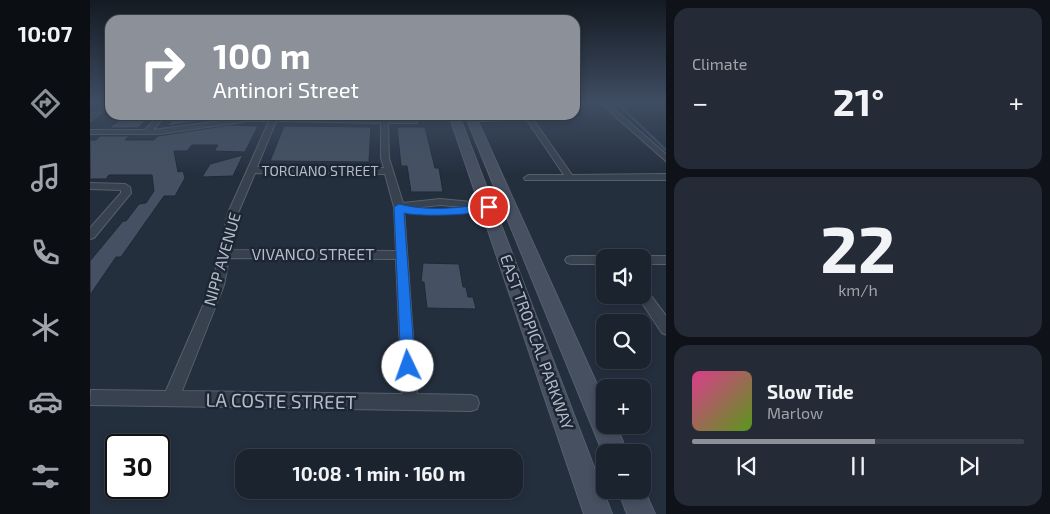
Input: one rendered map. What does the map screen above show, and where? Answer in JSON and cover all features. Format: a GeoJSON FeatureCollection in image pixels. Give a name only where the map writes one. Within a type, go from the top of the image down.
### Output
{"type":"FeatureCollection","features":[{"type":"Feature","properties":{"kind":"main road","name":"EAST TROPICAL PARKWAY"},"geometry":{"type":"LineString","coordinates":[[468,126],[489,207],[598,514]]}},
{"type":"Feature","properties":{"kind":"main road","name":"EAST TROPICAL PARKWAY"},"geometry":{"type":"LineString","coordinates":[[470,126],[511,208],[612,444]]}},
{"type":"Feature","properties":{"kind":"main road"},"geometry":{"type":"LineString","coordinates":[[635,499],[641,514]]}},
{"type":"Feature","properties":{"kind":"street"},"geometry":{"type":"LineString","coordinates":[[147,132],[153,126]]}},
{"type":"Feature","properties":{"kind":"street"},"geometry":{"type":"LineString","coordinates":[[90,132],[147,132],[193,126]]}},
{"type":"Feature","properties":{"kind":"street","name":"NIPP AVENUE"},"geometry":{"type":"LineString","coordinates":[[170,399],[218,285],[229,224],[271,126]]}},
{"type":"Feature","properties":{"kind":"street"},"geometry":{"type":"LineString","coordinates":[[384,126],[385,158],[399,207],[410,402]]}},
{"type":"Feature","properties":{"kind":"street"},"geometry":{"type":"LineString","coordinates":[[534,126],[570,178]]}},
{"type":"Feature","properties":{"kind":"street"},"geometry":{"type":"LineString","coordinates":[[628,126],[666,160]]}},
{"type":"Feature","properties":{"kind":"street","name":"TORCIANO STREET"},"geometry":{"type":"LineString","coordinates":[[252,170],[388,171]]}},
{"type":"Feature","properties":{"kind":"street"},"geometry":{"type":"LineString","coordinates":[[528,178],[666,177]]}},
{"type":"Feature","properties":{"kind":"street"},"geometry":{"type":"LineString","coordinates":[[90,186],[120,186],[125,187],[126,190],[124,197],[90,235]]}},
{"type":"Feature","properties":{"kind":"street"},"geometry":{"type":"LineString","coordinates":[[399,207],[409,211],[459,211],[489,207],[511,208]]}},
{"type":"Feature","properties":{"kind":"street","name":"VIVANCO STREET"},"geometry":{"type":"LineString","coordinates":[[224,254],[401,255]]}},
{"type":"Feature","properties":{"kind":"street"},"geometry":{"type":"LineString","coordinates":[[571,260],[596,260]]}},
{"type":"Feature","properties":{"kind":"street"},"geometry":{"type":"LineString","coordinates":[[651,260],[666,260]]}},
{"type":"Feature","properties":{"kind":"street"},"geometry":{"type":"LineString","coordinates":[[649,304],[666,329]]}},
{"type":"Feature","properties":{"kind":"street","name":"LA COSTE STREET"},"geometry":{"type":"LineString","coordinates":[[91,398],[471,403]]}},
{"type":"Feature","properties":{"kind":"building"},"geometry":{"type":"Polygon","coordinates":[[[112,126],[140,126],[138,128],[109,128],[112,126]]]}},
{"type":"Feature","properties":{"kind":"building"},"geometry":{"type":"Polygon","coordinates":[[[224,126],[258,126],[245,152],[214,151],[218,145],[192,145],[187,151],[174,151],[178,172],[183,171],[185,178],[175,196],[164,196],[121,257],[116,257],[90,295],[90,261],[123,221],[126,221],[139,204],[146,203],[154,191],[152,175],[109,175],[106,179],[90,179],[90,140],[96,140],[100,136],[129,136],[125,140],[154,140],[158,136],[224,126]]]}},
{"type":"Feature","properties":{"kind":"building"},"geometry":{"type":"Polygon","coordinates":[[[284,126],[371,127],[369,162],[270,161],[284,126]]]}},
{"type":"Feature","properties":{"kind":"building"},"geometry":{"type":"Polygon","coordinates":[[[397,127],[425,127],[435,168],[439,168],[443,192],[411,192],[407,166],[401,166],[397,127]]]}},
{"type":"Feature","properties":{"kind":"building"},"geometry":{"type":"Polygon","coordinates":[[[243,155],[233,176],[202,177],[210,164],[243,155]]]}},
{"type":"Feature","properties":{"kind":"building"},"geometry":{"type":"Polygon","coordinates":[[[423,263],[459,264],[463,287],[466,287],[468,297],[473,297],[476,309],[427,308],[424,282],[421,282],[423,263]]]}},
{"type":"Feature","properties":{"kind":"waterway"},"geometry":{"type":"LineString","coordinates":[[641,126],[666,150]]}},
{"type":"Feature","properties":{"kind":"route"},"geometry":{"type":"LineString","coordinates":[[408,366],[399,207],[409,211],[459,211],[489,207]]}}]}
